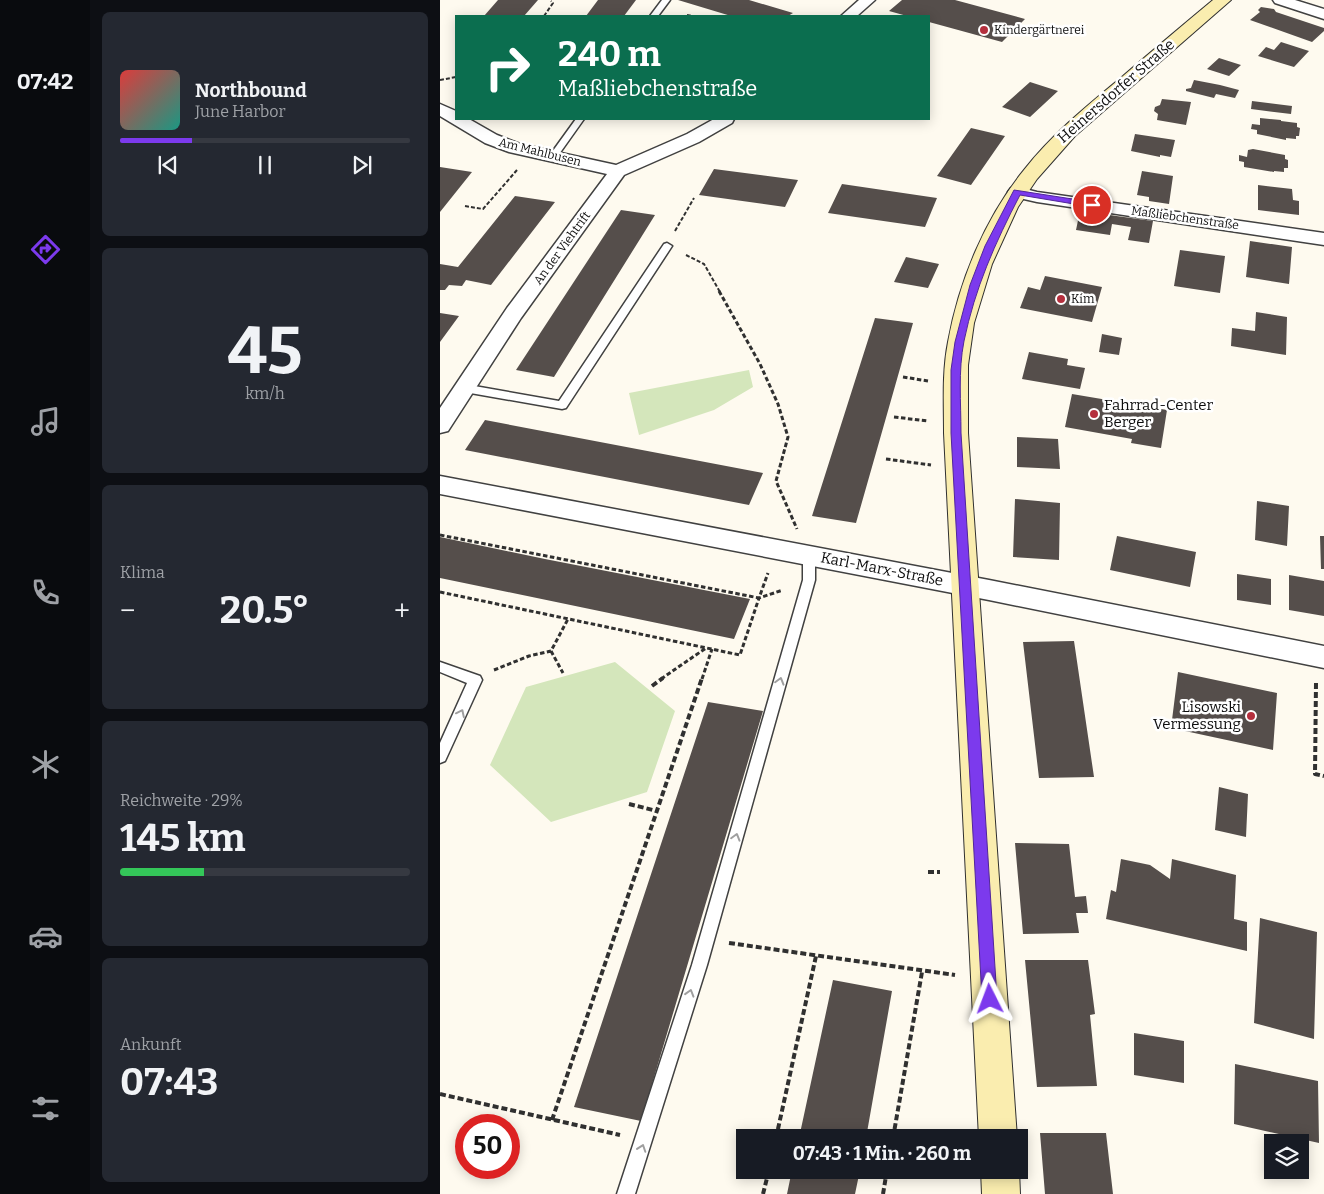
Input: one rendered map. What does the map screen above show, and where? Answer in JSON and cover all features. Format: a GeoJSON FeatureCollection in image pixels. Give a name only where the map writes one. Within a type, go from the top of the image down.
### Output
{"type":"FeatureCollection","features":[{"type":"Feature","properties":{"kind":"main road","name":"Heinersdorfer Straße"},"geometry":{"type":"LineString","coordinates":[[997,1129],[956,433],[956,370],[959,342],[975,285],[989,246],[1017,192],[1061,137],[1223,0]]}},
{"type":"Feature","properties":{"kind":"main road"},"geometry":{"type":"LineString","coordinates":[[1000,1179],[1001,1194]]}},
{"type":"Feature","properties":{"kind":"street"},"geometry":{"type":"LineString","coordinates":[[849,15],[868,0]]}},
{"type":"Feature","properties":{"kind":"street"},"geometry":{"type":"LineString","coordinates":[[1280,0],[1324,14]]}},
{"type":"Feature","properties":{"kind":"street","name":"Am Mahlbusen"},"geometry":{"type":"LineString","coordinates":[[440,109],[455,118]]}},
{"type":"Feature","properties":{"kind":"street","name":"Am Mahlbusen"},"geometry":{"type":"LineString","coordinates":[[459,120],[491,139],[533,152],[554,155],[618,171]]}},
{"type":"Feature","properties":{"kind":"street"},"geometry":{"type":"LineString","coordinates":[[618,171],[693,138],[724,120]]}},
{"type":"Feature","properties":{"kind":"street","name":"An der Viehtrift"},"geometry":{"type":"LineString","coordinates":[[440,425],[514,313],[618,171]]}},
{"type":"Feature","properties":{"kind":"street","name":"Maßliebchenstraße"},"geometry":{"type":"LineString","coordinates":[[1017,192],[1324,238]]}},
{"type":"Feature","properties":{"kind":"street","name":"Karl-Marx-Straße"},"geometry":{"type":"LineString","coordinates":[[440,485],[809,555],[1324,657]]}},
{"type":"Feature","properties":{"kind":"lane"},"geometry":{"type":"LineString","coordinates":[[655,15],[666,0]]}},
{"type":"Feature","properties":{"kind":"lane"},"geometry":{"type":"LineString","coordinates":[[554,155],[579,120]]}},
{"type":"Feature","properties":{"kind":"lane"},"geometry":{"type":"LineString","coordinates":[[463,388],[562,405],[667,246]]}},
{"type":"Feature","properties":{"kind":"lane"},"geometry":{"type":"LineString","coordinates":[[626,1194],[645,1141],[707,939],[809,580],[809,555]]}},
{"type":"Feature","properties":{"kind":"lane"},"geometry":{"type":"LineString","coordinates":[[440,667],[475,680],[440,757]]}},
{"type":"Feature","properties":{"kind":"path"},"geometry":{"type":"LineString","coordinates":[[545,15],[554,3],[551,1]]}},
{"type":"Feature","properties":{"kind":"path"},"geometry":{"type":"LineString","coordinates":[[440,80],[455,77]]}},
{"type":"Feature","properties":{"kind":"path"},"geometry":{"type":"LineString","coordinates":[[465,206],[483,209],[533,152]]}},
{"type":"Feature","properties":{"kind":"path"},"geometry":{"type":"LineString","coordinates":[[694,198],[667,246],[704,264],[760,364],[778,404],[788,437],[776,481],[809,555]]}},
{"type":"Feature","properties":{"kind":"path"},"geometry":{"type":"LineString","coordinates":[[903,378],[936,383]]}},
{"type":"Feature","properties":{"kind":"path"},"geometry":{"type":"LineString","coordinates":[[894,417],[934,422]]}},
{"type":"Feature","properties":{"kind":"path"},"geometry":{"type":"LineString","coordinates":[[886,459],[931,466]]}},
{"type":"Feature","properties":{"kind":"path"},"geometry":{"type":"LineString","coordinates":[[440,535],[759,598],[809,580]]}},
{"type":"Feature","properties":{"kind":"path"},"geometry":{"type":"LineString","coordinates":[[440,592],[740,655],[777,550]]}},
{"type":"Feature","properties":{"kind":"path"},"geometry":{"type":"LineString","coordinates":[[475,680],[502,666],[529,656],[551,651],[568,619]]}},
{"type":"Feature","properties":{"kind":"path"},"geometry":{"type":"LineString","coordinates":[[652,686],[706,648]]}},
{"type":"Feature","properties":{"kind":"path"},"geometry":{"type":"LineString","coordinates":[[552,1120],[712,650]]}},
{"type":"Feature","properties":{"kind":"path"},"geometry":{"type":"LineString","coordinates":[[551,651],[563,673]]}},
{"type":"Feature","properties":{"kind":"path"},"geometry":{"type":"LineString","coordinates":[[1316,683],[1315,774],[1324,776]]}},
{"type":"Feature","properties":{"kind":"path"},"geometry":{"type":"LineString","coordinates":[[629,804],[657,811]]}},
{"type":"Feature","properties":{"kind":"path"},"geometry":{"type":"LineString","coordinates":[[928,872],[940,872]]}},
{"type":"Feature","properties":{"kind":"path"},"geometry":{"type":"LineString","coordinates":[[707,939],[922,972],[988,979]]}},
{"type":"Feature","properties":{"kind":"path"},"geometry":{"type":"LineString","coordinates":[[778,1129],[816,956]]}},
{"type":"Feature","properties":{"kind":"path"},"geometry":{"type":"LineString","coordinates":[[895,1129],[922,972]]}},
{"type":"Feature","properties":{"kind":"path"},"geometry":{"type":"LineString","coordinates":[[440,1094],[645,1141]]}},
{"type":"Feature","properties":{"kind":"path"},"geometry":{"type":"LineString","coordinates":[[763,1194],[766,1179]]}},
{"type":"Feature","properties":{"kind":"path"},"geometry":{"type":"LineString","coordinates":[[883,1194],[886,1179]]}},
{"type":"Feature","properties":{"kind":"green space"},"geometry":{"type":"Polygon","coordinates":[[[749,370],[753,387],[714,410],[639,435],[629,393],[749,370]]]}},
{"type":"Feature","properties":{"kind":"green space"},"geometry":{"type":"Polygon","coordinates":[[[615,662],[675,711],[647,792],[551,822],[490,765],[526,687],[615,662]]]}},
{"type":"Feature","properties":{"kind":"building"},"geometry":{"type":"Polygon","coordinates":[[[498,0],[538,0],[525,15],[485,15],[498,0]]]}},
{"type":"Feature","properties":{"kind":"building"},"geometry":{"type":"Polygon","coordinates":[[[598,0],[636,0],[625,15],[587,15],[598,0]]]}},
{"type":"Feature","properties":{"kind":"building"},"geometry":{"type":"Polygon","coordinates":[[[678,0],[749,0],[793,13],[790,15],[728,15],[678,0]]]}},
{"type":"Feature","properties":{"kind":"building"},"geometry":{"type":"Polygon","coordinates":[[[902,0],[955,0],[1025,19],[1002,42],[930,22],[930,15],[903,15],[889,11],[902,0]]]}},
{"type":"Feature","properties":{"kind":"building"},"geometry":{"type":"Polygon","coordinates":[[[1261,7],[1274,9],[1276,12],[1324,28],[1324,31],[1312,42],[1250,20],[1260,12],[1258,10],[1261,7]]]}},
{"type":"Feature","properties":{"kind":"building"},"geometry":{"type":"Polygon","coordinates":[[[1281,42],[1309,51],[1294,67],[1258,56],[1266,47],[1274,50],[1281,42]]]}},
{"type":"Feature","properties":{"kind":"building"},"geometry":{"type":"Polygon","coordinates":[[[1219,58],[1241,65],[1229,76],[1207,69],[1219,58]]]}},
{"type":"Feature","properties":{"kind":"building"},"geometry":{"type":"Polygon","coordinates":[[[1194,80],[1239,90],[1235,98],[1216,94],[1214,98],[1186,91],[1186,89],[1191,88],[1194,80]]]}},
{"type":"Feature","properties":{"kind":"building"},"geometry":{"type":"Polygon","coordinates":[[[1030,82],[1058,91],[1030,117],[1002,107],[1030,82]]]}},
{"type":"Feature","properties":{"kind":"building"},"geometry":{"type":"Polygon","coordinates":[[[1162,99],[1191,102],[1186,125],[1157,120],[1158,114],[1154,111],[1155,107],[1160,105],[1162,99]]]}},
{"type":"Feature","properties":{"kind":"building"},"geometry":{"type":"Polygon","coordinates":[[[1252,101],[1292,106],[1291,114],[1251,109],[1252,101]]]}},
{"type":"Feature","properties":{"kind":"building"},"geometry":{"type":"Polygon","coordinates":[[[1260,118],[1297,123],[1297,127],[1300,128],[1299,136],[1296,136],[1296,139],[1286,138],[1286,140],[1257,134],[1257,130],[1251,129],[1252,124],[1260,125],[1260,118]]]}},
{"type":"Feature","properties":{"kind":"building"},"geometry":{"type":"Polygon","coordinates":[[[971,128],[1005,136],[971,185],[937,176],[971,128]]]}},
{"type":"Feature","properties":{"kind":"building"},"geometry":{"type":"Polygon","coordinates":[[[1135,134],[1175,140],[1171,157],[1160,155],[1160,157],[1131,151],[1135,134]]]}},
{"type":"Feature","properties":{"kind":"building"},"geometry":{"type":"Polygon","coordinates":[[[1253,149],[1285,155],[1285,159],[1288,160],[1288,168],[1284,168],[1284,172],[1274,172],[1244,167],[1244,162],[1239,161],[1239,155],[1247,157],[1248,150],[1253,149]]]}},
{"type":"Feature","properties":{"kind":"building"},"geometry":{"type":"Polygon","coordinates":[[[440,167],[472,172],[440,212],[440,167]]]}},
{"type":"Feature","properties":{"kind":"building"},"geometry":{"type":"Polygon","coordinates":[[[714,169],[798,180],[785,207],[699,195],[714,169]]]}},
{"type":"Feature","properties":{"kind":"building"},"geometry":{"type":"Polygon","coordinates":[[[1142,171],[1173,176],[1169,204],[1149,201],[1149,197],[1137,195],[1142,171]]]}},
{"type":"Feature","properties":{"kind":"building"},"geometry":{"type":"Polygon","coordinates":[[[842,184],[937,198],[925,227],[828,213],[842,184]]]}},
{"type":"Feature","properties":{"kind":"building"},"geometry":{"type":"Polygon","coordinates":[[[1258,185],[1292,189],[1293,200],[1299,201],[1299,215],[1258,210],[1258,185]]]}},
{"type":"Feature","properties":{"kind":"building"},"geometry":{"type":"Polygon","coordinates":[[[515,196],[555,202],[491,285],[466,280],[462,286],[449,285],[445,290],[440,290],[440,264],[458,267],[515,196]]]}},
{"type":"Feature","properties":{"kind":"building"},"geometry":{"type":"Polygon","coordinates":[[[621,210],[655,215],[554,377],[516,370],[621,210]]]}},
{"type":"Feature","properties":{"kind":"building"},"geometry":{"type":"Polygon","coordinates":[[[1080,211],[1153,221],[1149,243],[1128,240],[1131,227],[1112,224],[1110,235],[1076,230],[1080,211]]]}},
{"type":"Feature","properties":{"kind":"building"},"geometry":{"type":"Polygon","coordinates":[[[1250,241],[1292,247],[1289,284],[1246,277],[1250,241]]]}},
{"type":"Feature","properties":{"kind":"building"},"geometry":{"type":"Polygon","coordinates":[[[1180,250],[1225,256],[1220,293],[1174,286],[1180,250]]]}},
{"type":"Feature","properties":{"kind":"building"},"geometry":{"type":"Polygon","coordinates":[[[906,257],[939,264],[928,288],[894,282],[906,257]]]}},
{"type":"Feature","properties":{"kind":"building","name":"Kim"},"geometry":{"type":"Polygon","coordinates":[[[1045,276],[1102,287],[1092,322],[1020,308],[1028,287],[1040,290],[1045,276]]]}},
{"type":"Feature","properties":{"kind":"building"},"geometry":{"type":"Polygon","coordinates":[[[1256,312],[1287,317],[1286,355],[1231,346],[1232,328],[1255,331],[1256,312]]]}},
{"type":"Feature","properties":{"kind":"building"},"geometry":{"type":"Polygon","coordinates":[[[440,313],[459,316],[440,342],[440,313]]]}},
{"type":"Feature","properties":{"kind":"building"},"geometry":{"type":"Polygon","coordinates":[[[875,318],[913,323],[856,523],[812,516],[875,318]]]}},
{"type":"Feature","properties":{"kind":"building"},"geometry":{"type":"Polygon","coordinates":[[[1102,334],[1122,338],[1119,355],[1099,352],[1102,334]]]}},
{"type":"Feature","properties":{"kind":"building"},"geometry":{"type":"Polygon","coordinates":[[[1029,352],[1068,359],[1067,365],[1085,368],[1080,389],[1022,379],[1029,352]]]}},
{"type":"Feature","properties":{"kind":"building"},"geometry":{"type":"Polygon","coordinates":[[[1072,394],[1167,410],[1161,448],[1131,443],[1132,439],[1065,427],[1072,394]]]}},
{"type":"Feature","properties":{"kind":"building"},"geometry":{"type":"Polygon","coordinates":[[[485,420],[763,473],[749,505],[465,450],[485,420]]]}},
{"type":"Feature","properties":{"kind":"building"},"geometry":{"type":"Polygon","coordinates":[[[1017,437],[1058,439],[1060,469],[1017,467],[1017,437]]]}},
{"type":"Feature","properties":{"kind":"building"},"geometry":{"type":"Polygon","coordinates":[[[1015,499],[1060,503],[1059,560],[1013,557],[1015,499]]]}},
{"type":"Feature","properties":{"kind":"building"},"geometry":{"type":"Polygon","coordinates":[[[1257,501],[1289,506],[1287,546],[1255,540],[1257,501]]]}},
{"type":"Feature","properties":{"kind":"building"},"geometry":{"type":"Polygon","coordinates":[[[1117,536],[1196,552],[1190,587],[1110,570],[1117,536]]]}},
{"type":"Feature","properties":{"kind":"building"},"geometry":{"type":"Polygon","coordinates":[[[1320,536],[1324,536],[1324,569],[1321,569],[1320,536]]]}},
{"type":"Feature","properties":{"kind":"building"},"geometry":{"type":"Polygon","coordinates":[[[440,537],[750,599],[734,639],[440,578],[440,537]]]}},
{"type":"Feature","properties":{"kind":"building"},"geometry":{"type":"Polygon","coordinates":[[[1237,574],[1271,579],[1271,605],[1237,600],[1237,574]]]}},
{"type":"Feature","properties":{"kind":"building"},"geometry":{"type":"Polygon","coordinates":[[[1289,575],[1324,581],[1324,616],[1289,610],[1289,575]]]}},
{"type":"Feature","properties":{"kind":"building"},"geometry":{"type":"Polygon","coordinates":[[[1074,641],[1094,777],[1039,778],[1023,642],[1074,641]]]}},
{"type":"Feature","properties":{"kind":"building"},"geometry":{"type":"Polygon","coordinates":[[[1178,672],[1277,693],[1273,750],[1171,728],[1178,672]]]}},
{"type":"Feature","properties":{"kind":"building"},"geometry":{"type":"Polygon","coordinates":[[[708,702],[763,711],[641,1121],[574,1107],[708,702]]]}},
{"type":"Feature","properties":{"kind":"building"},"geometry":{"type":"Polygon","coordinates":[[[1219,787],[1248,794],[1246,837],[1215,830],[1219,787]]]}},
{"type":"Feature","properties":{"kind":"building"},"geometry":{"type":"Polygon","coordinates":[[[1015,843],[1069,844],[1075,897],[1086,896],[1088,913],[1076,913],[1079,933],[1023,934],[1015,843]]]}},
{"type":"Feature","properties":{"kind":"building"},"geometry":{"type":"Polygon","coordinates":[[[1121,859],[1150,865],[1170,879],[1172,859],[1236,875],[1234,919],[1247,922],[1247,951],[1106,919],[1111,890],[1116,892],[1121,859]]]}},
{"type":"Feature","properties":{"kind":"building"},"geometry":{"type":"Polygon","coordinates":[[[1260,918],[1317,932],[1314,1039],[1254,1023],[1260,918]]]}},
{"type":"Feature","properties":{"kind":"building"},"geometry":{"type":"Polygon","coordinates":[[[1025,960],[1088,960],[1095,1014],[1090,1015],[1097,1086],[1037,1087],[1025,960]]]}},
{"type":"Feature","properties":{"kind":"building"},"geometry":{"type":"Polygon","coordinates":[[[833,980],[892,991],[868,1129],[801,1129],[833,980]]]}},
{"type":"Feature","properties":{"kind":"building"},"geometry":{"type":"Polygon","coordinates":[[[1134,1033],[1184,1041],[1184,1083],[1134,1075],[1134,1033]]]}},
{"type":"Feature","properties":{"kind":"building"},"geometry":{"type":"Polygon","coordinates":[[[1235,1064],[1318,1081],[1319,1143],[1309,1141],[1309,1134],[1279,1134],[1234,1124],[1235,1064]]]}},
{"type":"Feature","properties":{"kind":"building"},"geometry":{"type":"Polygon","coordinates":[[[1040,1133],[1106,1133],[1113,1194],[1045,1194],[1040,1133]]]}},
{"type":"Feature","properties":{"kind":"building"},"geometry":{"type":"Polygon","coordinates":[[[790,1179],[858,1179],[855,1194],[787,1194],[790,1179]]]}},
{"type":"Feature","properties":{"kind":"place","name":"Kindergärtnerei"},"geometry":{"type":"Point","coordinates":[984,30]}},
{"type":"Feature","properties":{"kind":"place","name":"Kim"},"geometry":{"type":"Point","coordinates":[1061,299]}},
{"type":"Feature","properties":{"kind":"place","name":"Fahrrad-Center Berger"},"geometry":{"type":"Point","coordinates":[1094,414]}},
{"type":"Feature","properties":{"kind":"place","name":"Lisowski Vermessung"},"geometry":{"type":"Point","coordinates":[1251,716]}},
{"type":"Feature","properties":{"kind":"route"},"geometry":{"type":"LineString","coordinates":[[990,999],[956,433],[956,370],[959,342],[975,285],[989,246],[1017,192],[1092,205]]}}]}
